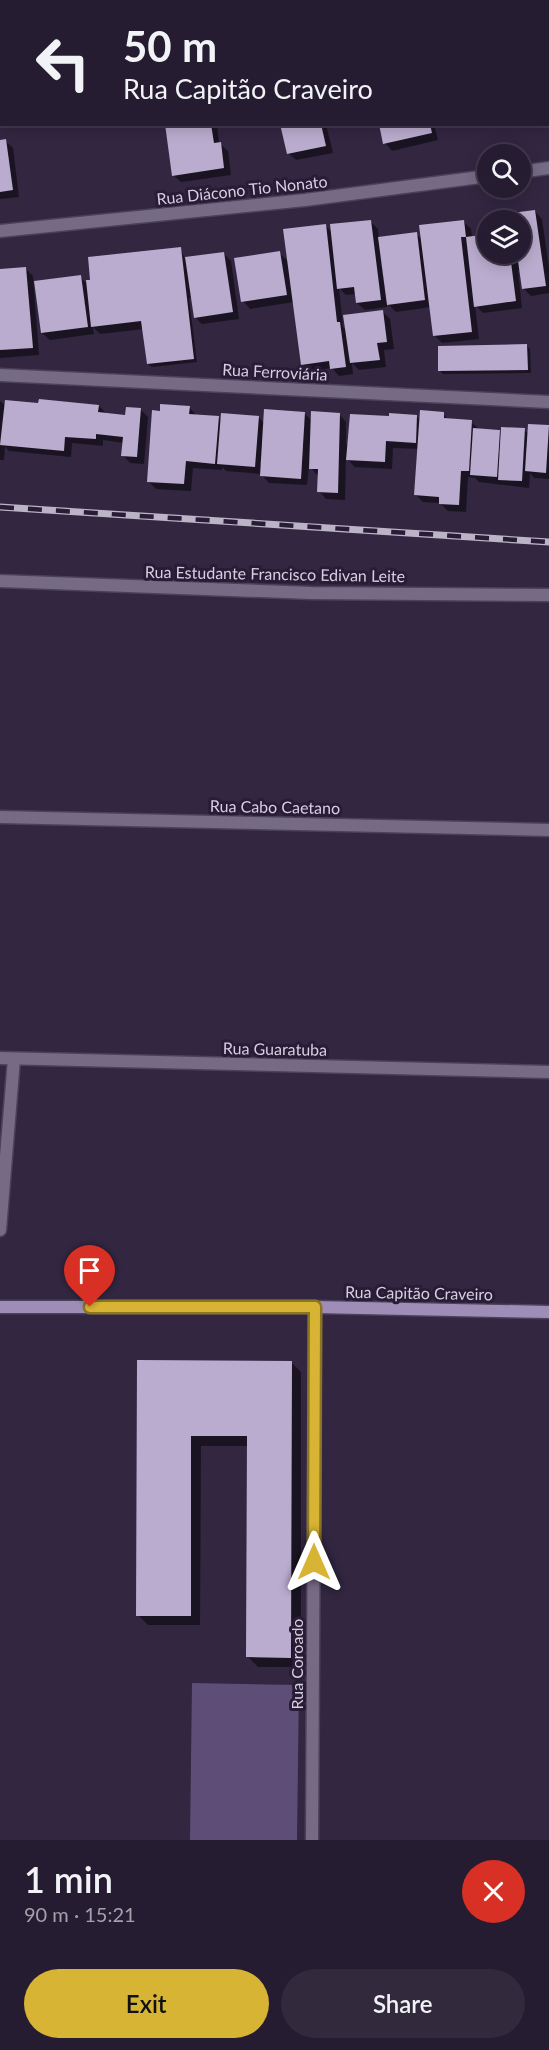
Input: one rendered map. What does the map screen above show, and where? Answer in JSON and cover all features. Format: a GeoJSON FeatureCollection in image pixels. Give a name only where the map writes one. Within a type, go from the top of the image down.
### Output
{"type":"FeatureCollection","features":[{"type":"Feature","properties":{"kind":"street"},"geometry":{"type":"LineString","coordinates":[[531,170],[549,168]]}},
{"type":"Feature","properties":{"kind":"street","name":"Rua Diácono Tio Nonato"},"geometry":{"type":"LineString","coordinates":[[0,231],[305,200],[477,177]]}},
{"type":"Feature","properties":{"kind":"street","name":"Rua Ferroviária"},"geometry":{"type":"LineString","coordinates":[[0,375],[549,402]]}},
{"type":"Feature","properties":{"kind":"street","name":"Rua Estudante Francisco Edivan Leite"},"geometry":{"type":"LineString","coordinates":[[0,581],[311,593],[549,594]]}},
{"type":"Feature","properties":{"kind":"street","name":"Rua Cabo Caetano"},"geometry":{"type":"LineString","coordinates":[[0,817],[549,830]]}},
{"type":"Feature","properties":{"kind":"street","name":"Rua Guaratuba"},"geometry":{"type":"LineString","coordinates":[[0,1058],[549,1072]]}},
{"type":"Feature","properties":{"kind":"street"},"geometry":{"type":"LineString","coordinates":[[0,1230],[14,1059]]}},
{"type":"Feature","properties":{"kind":"street","name":"Rua Capitão Craveiro"},"geometry":{"type":"LineString","coordinates":[[0,1307],[315,1307],[549,1312]]}},
{"type":"Feature","properties":{"kind":"street","name":"Rua Coroado"},"geometry":{"type":"LineString","coordinates":[[312,1840],[315,1307]]}},
{"type":"Feature","properties":{"kind":"shaded area"},"geometry":{"type":"Polygon","coordinates":[[[192,1683],[299,1685],[297,1840],[190,1840],[192,1683]]]}},
{"type":"Feature","properties":{"kind":"building"},"geometry":{"type":"Polygon","coordinates":[[[165,126],[211,126],[214,143],[221,142],[224,168],[172,176],[165,126]]]}},
{"type":"Feature","properties":{"kind":"building"},"geometry":{"type":"Polygon","coordinates":[[[280,126],[321,126],[326,146],[287,154],[280,126]]]}},
{"type":"Feature","properties":{"kind":"building"},"geometry":{"type":"Polygon","coordinates":[[[379,126],[430,126],[432,133],[383,144],[379,126]]]}},
{"type":"Feature","properties":{"kind":"building"},"geometry":{"type":"Polygon","coordinates":[[[6,139],[13,190],[0,192],[0,140],[6,139]]]}},
{"type":"Feature","properties":{"kind":"building"},"geometry":{"type":"Polygon","coordinates":[[[531,210],[535,210],[546,286],[522,289],[518,264],[531,264],[531,210]]]}},
{"type":"Feature","properties":{"kind":"building"},"geometry":{"type":"Polygon","coordinates":[[[371,220],[381,300],[356,303],[354,287],[337,289],[330,224],[371,220]]]}},
{"type":"Feature","properties":{"kind":"building"},"geometry":{"type":"Polygon","coordinates":[[[464,220],[466,237],[461,237],[472,332],[433,336],[419,225],[464,220]]]}},
{"type":"Feature","properties":{"kind":"building"},"geometry":{"type":"Polygon","coordinates":[[[326,224],[337,322],[340,322],[346,367],[330,369],[329,361],[301,365],[283,229],[326,224]]]}},
{"type":"Feature","properties":{"kind":"building"},"geometry":{"type":"Polygon","coordinates":[[[417,232],[425,300],[387,305],[378,237],[417,232]]]}},
{"type":"Feature","properties":{"kind":"building"},"geometry":{"type":"Polygon","coordinates":[[[477,236],[477,264],[511,264],[516,301],[474,307],[466,237],[477,236]]]}},
{"type":"Feature","properties":{"kind":"building"},"geometry":{"type":"Polygon","coordinates":[[[181,247],[194,359],[147,364],[141,321],[91,327],[86,280],[90,280],[88,257],[181,247]]]}},
{"type":"Feature","properties":{"kind":"building"},"geometry":{"type":"Polygon","coordinates":[[[280,251],[287,295],[241,302],[234,258],[280,251]]]}},
{"type":"Feature","properties":{"kind":"building"},"geometry":{"type":"Polygon","coordinates":[[[224,252],[233,312],[194,318],[185,257],[224,252]]]}},
{"type":"Feature","properties":{"kind":"building"},"geometry":{"type":"Polygon","coordinates":[[[26,267],[33,348],[0,350],[0,269],[26,267]]]}},
{"type":"Feature","properties":{"kind":"building"},"geometry":{"type":"Polygon","coordinates":[[[81,275],[88,327],[41,333],[34,281],[81,275]]]}},
{"type":"Feature","properties":{"kind":"building"},"geometry":{"type":"Polygon","coordinates":[[[383,310],[387,342],[377,343],[380,360],[350,363],[343,315],[383,310]]]}},
{"type":"Feature","properties":{"kind":"building"},"geometry":{"type":"Polygon","coordinates":[[[527,344],[528,370],[438,371],[438,346],[527,344]]]}},
{"type":"Feature","properties":{"kind":"building"},"geometry":{"type":"Polygon","coordinates":[[[39,399],[99,405],[98,412],[125,415],[126,407],[141,408],[137,457],[121,456],[123,437],[96,434],[96,439],[65,437],[64,451],[0,445],[5,400],[38,403],[39,399]]]}},
{"type":"Feature","properties":{"kind":"building"},"geometry":{"type":"Polygon","coordinates":[[[160,404],[190,406],[189,414],[219,416],[215,464],[186,461],[184,484],[147,482],[152,410],[160,411],[160,404]]]}},
{"type":"Feature","properties":{"kind":"building"},"geometry":{"type":"Polygon","coordinates":[[[264,409],[305,412],[301,479],[260,476],[264,409]]]}},
{"type":"Feature","properties":{"kind":"building"},"geometry":{"type":"Polygon","coordinates":[[[420,410],[444,412],[444,418],[472,420],[469,471],[461,471],[459,505],[439,504],[439,497],[414,495],[420,410]]]}},
{"type":"Feature","properties":{"kind":"building"},"geometry":{"type":"Polygon","coordinates":[[[311,411],[340,413],[338,493],[317,492],[318,469],[309,469],[311,411]]]}},
{"type":"Feature","properties":{"kind":"building"},"geometry":{"type":"Polygon","coordinates":[[[221,413],[259,416],[255,467],[217,464],[221,413]]]}},
{"type":"Feature","properties":{"kind":"building"},"geometry":{"type":"Polygon","coordinates":[[[389,413],[417,415],[416,443],[386,441],[385,462],[346,460],[350,414],[389,416],[389,413]]]}},
{"type":"Feature","properties":{"kind":"building"},"geometry":{"type":"Polygon","coordinates":[[[528,424],[549,425],[546,473],[525,471],[528,424]]]}},
{"type":"Feature","properties":{"kind":"building"},"geometry":{"type":"Polygon","coordinates":[[[501,427],[525,428],[522,481],[498,480],[501,427]]]}},
{"type":"Feature","properties":{"kind":"building"},"geometry":{"type":"Polygon","coordinates":[[[473,428],[500,430],[497,477],[470,475],[473,428]]]}},
{"type":"Feature","properties":{"kind":"building"},"geometry":{"type":"Polygon","coordinates":[[[137,1360],[292,1361],[291,1658],[246,1657],[247,1436],[191,1436],[191,1616],[136,1616],[137,1360]]]}},
{"type":"Feature","properties":{"kind":"railway"},"geometry":{"type":"LineString","coordinates":[[0,507],[549,542]]}},
{"type":"Feature","properties":{"kind":"route"},"geometry":{"type":"LineString","coordinates":[[90,1307],[315,1307],[314,1562]]}}]}
